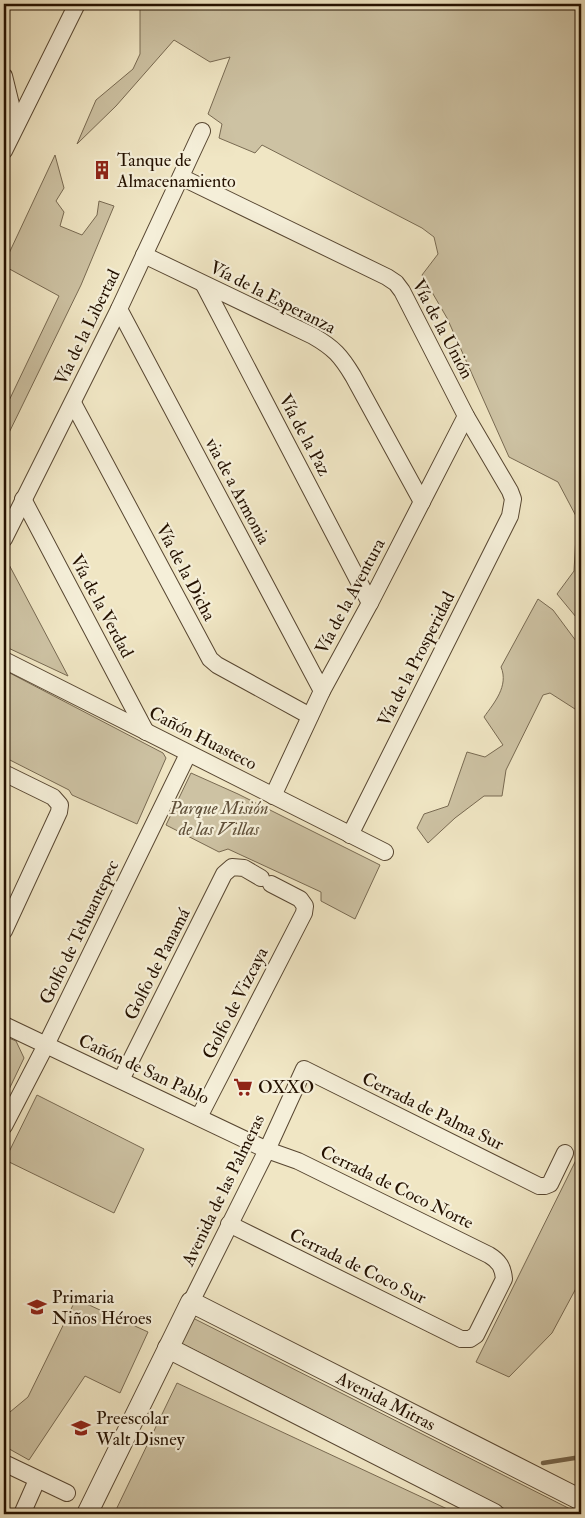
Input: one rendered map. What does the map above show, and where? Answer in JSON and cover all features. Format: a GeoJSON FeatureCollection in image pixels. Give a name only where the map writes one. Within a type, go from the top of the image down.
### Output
{"type":"FeatureCollection","features":[{"type":"Feature","properties":{"kind":"street"},"geometry":{"type":"LineString","coordinates":[[4,151],[77,4]]}},
{"type":"Feature","properties":{"kind":"street"},"geometry":{"type":"LineString","coordinates":[[4,76],[16,125]]}},
{"type":"Feature","properties":{"kind":"street","name":"Vía de la Libertad"},"geometry":{"type":"LineString","coordinates":[[4,539],[119,309],[202,131]]}},
{"type":"Feature","properties":{"kind":"street","name":"Vía de la Unión"},"geometry":{"type":"LineString","coordinates":[[181,177],[396,283],[402,291],[466,416],[513,499]]}},
{"type":"Feature","properties":{"kind":"street","name":"Vía de la Esperanza"},"geometry":{"type":"LineString","coordinates":[[144,255],[313,336],[330,346],[343,360],[353,376],[422,502]]}},
{"type":"Feature","properties":{"kind":"street","name":"Vía de la Paz"},"geometry":{"type":"LineString","coordinates":[[204,285],[370,603]]}},
{"type":"Feature","properties":{"kind":"street","name":"via de a Armonia"},"geometry":{"type":"LineString","coordinates":[[119,309],[322,691]]}},
{"type":"Feature","properties":{"kind":"street","name":"Vía de la Dicha"},"geometry":{"type":"LineString","coordinates":[[73,403],[210,659],[217,665],[310,716]]}},
{"type":"Feature","properties":{"kind":"street","name":"Vía de la Aventura"},"geometry":{"type":"LineString","coordinates":[[273,796],[322,691],[370,603],[466,416]]}},
{"type":"Feature","properties":{"kind":"street","name":"Vía de la Verdad"},"geometry":{"type":"LineString","coordinates":[[23,499],[146,732]]}},
{"type":"Feature","properties":{"kind":"street","name":"Vía de la Prosperidad"},"geometry":{"type":"LineString","coordinates":[[350,835],[510,516],[513,499]]}},
{"type":"Feature","properties":{"kind":"street","name":"Cañón Huasteco"},"geometry":{"type":"LineString","coordinates":[[4,660],[385,852]]}},
{"type":"Feature","properties":{"kind":"street","name":"Golfo de Tehuantepec"},"geometry":{"type":"LineString","coordinates":[[4,1126],[46,1045],[188,754]]}},
{"type":"Feature","properties":{"kind":"street"},"geometry":{"type":"LineString","coordinates":[[4,773],[53,798],[60,804],[59,812],[4,931]]}},
{"type":"Feature","properties":{"kind":"street","name":"Golfo de Panamá"},"geometry":{"type":"LineString","coordinates":[[121,1080],[224,874],[232,868],[244,868],[300,899],[305,906]]}},
{"type":"Feature","properties":{"kind":"street","name":"Golfo de Vizcaya"},"geometry":{"type":"LineString","coordinates":[[199,1118],[304,913],[305,906]]}},
{"type":"Feature","properties":{"kind":"street","name":"Cañón de San Pablo"},"geometry":{"type":"LineString","coordinates":[[4,1025],[267,1150]]}},
{"type":"Feature","properties":{"kind":"street","name":"Avenida de las Palmeras"},"geometry":{"type":"LineString","coordinates":[[191,1302],[267,1150],[304,1069]]}},
{"type":"Feature","properties":{"kind":"street","name":"Cerrada de Palma Sur"},"geometry":{"type":"LineString","coordinates":[[304,1069],[539,1186],[550,1184],[565,1154]]}},
{"type":"Feature","properties":{"kind":"street","name":"Cerrada de Coco Norte"},"geometry":{"type":"LineString","coordinates":[[267,1150],[298,1161],[498,1260],[504,1269],[504,1279],[501,1288],[476,1335],[470,1339]]}},
{"type":"Feature","properties":{"kind":"street","name":"Cerrada de Coco Sur"},"geometry":{"type":"LineString","coordinates":[[229,1224],[461,1340],[470,1339]]}},
{"type":"Feature","properties":{"kind":"street"},"geometry":{"type":"LineString","coordinates":[[87,1514],[191,1302]]}},
{"type":"Feature","properties":{"kind":"street","name":"Avenida Mitras"},"geometry":{"type":"LineString","coordinates":[[191,1302],[581,1500]]}},
{"type":"Feature","properties":{"kind":"street"},"geometry":{"type":"LineString","coordinates":[[168,1348],[494,1514]]}},
{"type":"Feature","properties":{"kind":"street"},"geometry":{"type":"LineString","coordinates":[[4,1464],[67,1493]]}},
{"type":"Feature","properties":{"kind":"street"},"geometry":{"type":"LineString","coordinates":[[22,1514],[37,1480]]}},
{"type":"Feature","properties":{"kind":"green space"},"geometry":{"type":"Polygon","coordinates":[[[140,4],[581,4],[581,620],[576,617],[557,594],[574,571],[577,518],[558,482],[509,457],[447,318],[422,275],[438,254],[434,237],[422,228],[262,145],[255,153],[219,138],[222,124],[208,114],[230,57],[210,62],[174,40],[116,106],[77,144],[96,100],[133,69],[140,54],[140,4]]]}},
{"type":"Feature","properties":{"kind":"green space"},"geometry":{"type":"Polygon","coordinates":[[[55,155],[64,188],[56,201],[64,212],[60,226],[82,235],[97,215],[99,201],[114,206],[81,285],[4,443],[4,411],[59,296],[4,266],[4,264],[55,155]]]}},
{"type":"Feature","properties":{"kind":"green space"},"geometry":{"type":"Polygon","coordinates":[[[6,559],[68,676],[4,646],[4,564],[6,559]]]}},
{"type":"Feature","properties":{"kind":"green space"},"geometry":{"type":"Polygon","coordinates":[[[538,599],[553,610],[579,645],[581,653],[581,692],[575,709],[550,693],[543,695],[506,770],[502,796],[484,796],[455,818],[428,843],[417,828],[424,814],[448,806],[467,752],[485,757],[503,745],[484,717],[496,700],[502,687],[503,674],[501,667],[538,599]]]}},
{"type":"Feature","properties":{"kind":"green space"},"geometry":{"type":"Polygon","coordinates":[[[4,670],[163,753],[166,758],[137,824],[72,795],[69,790],[4,757],[4,670]]]}},
{"type":"Feature","properties":{"kind":"green space","name":"Parque Misión de las Villas"},"geometry":{"type":"Polygon","coordinates":[[[191,773],[238,794],[380,865],[355,919],[321,901],[321,892],[228,849],[219,852],[166,825],[191,773]]]}},
{"type":"Feature","properties":{"kind":"green space"},"geometry":{"type":"Polygon","coordinates":[[[4,1036],[16,1041],[24,1058],[4,1100],[4,1036]]]}},
{"type":"Feature","properties":{"kind":"green space"},"geometry":{"type":"Polygon","coordinates":[[[37,1095],[144,1149],[114,1213],[5,1160],[37,1095]]]}},
{"type":"Feature","properties":{"kind":"green space"},"geometry":{"type":"Polygon","coordinates":[[[576,1160],[581,1163],[581,1279],[552,1333],[509,1377],[476,1362],[576,1160]]]}},
{"type":"Feature","properties":{"kind":"green space"},"geometry":{"type":"Polygon","coordinates":[[[76,1299],[148,1332],[120,1393],[85,1376],[29,1460],[4,1446],[4,1417],[28,1397],[76,1299]]]}},
{"type":"Feature","properties":{"kind":"green space"},"geometry":{"type":"Polygon","coordinates":[[[185,1314],[580,1514],[515,1514],[173,1339],[185,1314]]]}},
{"type":"Feature","properties":{"kind":"green space"},"geometry":{"type":"Polygon","coordinates":[[[177,1383],[458,1514],[114,1514],[177,1383]]]}},
{"type":"Feature","properties":{"kind":"waterway"},"geometry":{"type":"LineString","coordinates":[[543,1463],[581,1457]]}},
{"type":"Feature","properties":{"kind":"place","name":"Tanque de Almacenamiento"},"geometry":{"type":"Point","coordinates":[102,170]}},
{"type":"Feature","properties":{"kind":"place","name":"OXXO"},"geometry":{"type":"Point","coordinates":[243,1087]}},
{"type":"Feature","properties":{"kind":"place","name":"Primaria Niños Héroes"},"geometry":{"type":"Point","coordinates":[37,1307]}},
{"type":"Feature","properties":{"kind":"place","name":"Preescolar Walt Disney"},"geometry":{"type":"Point","coordinates":[81,1428]}}]}
